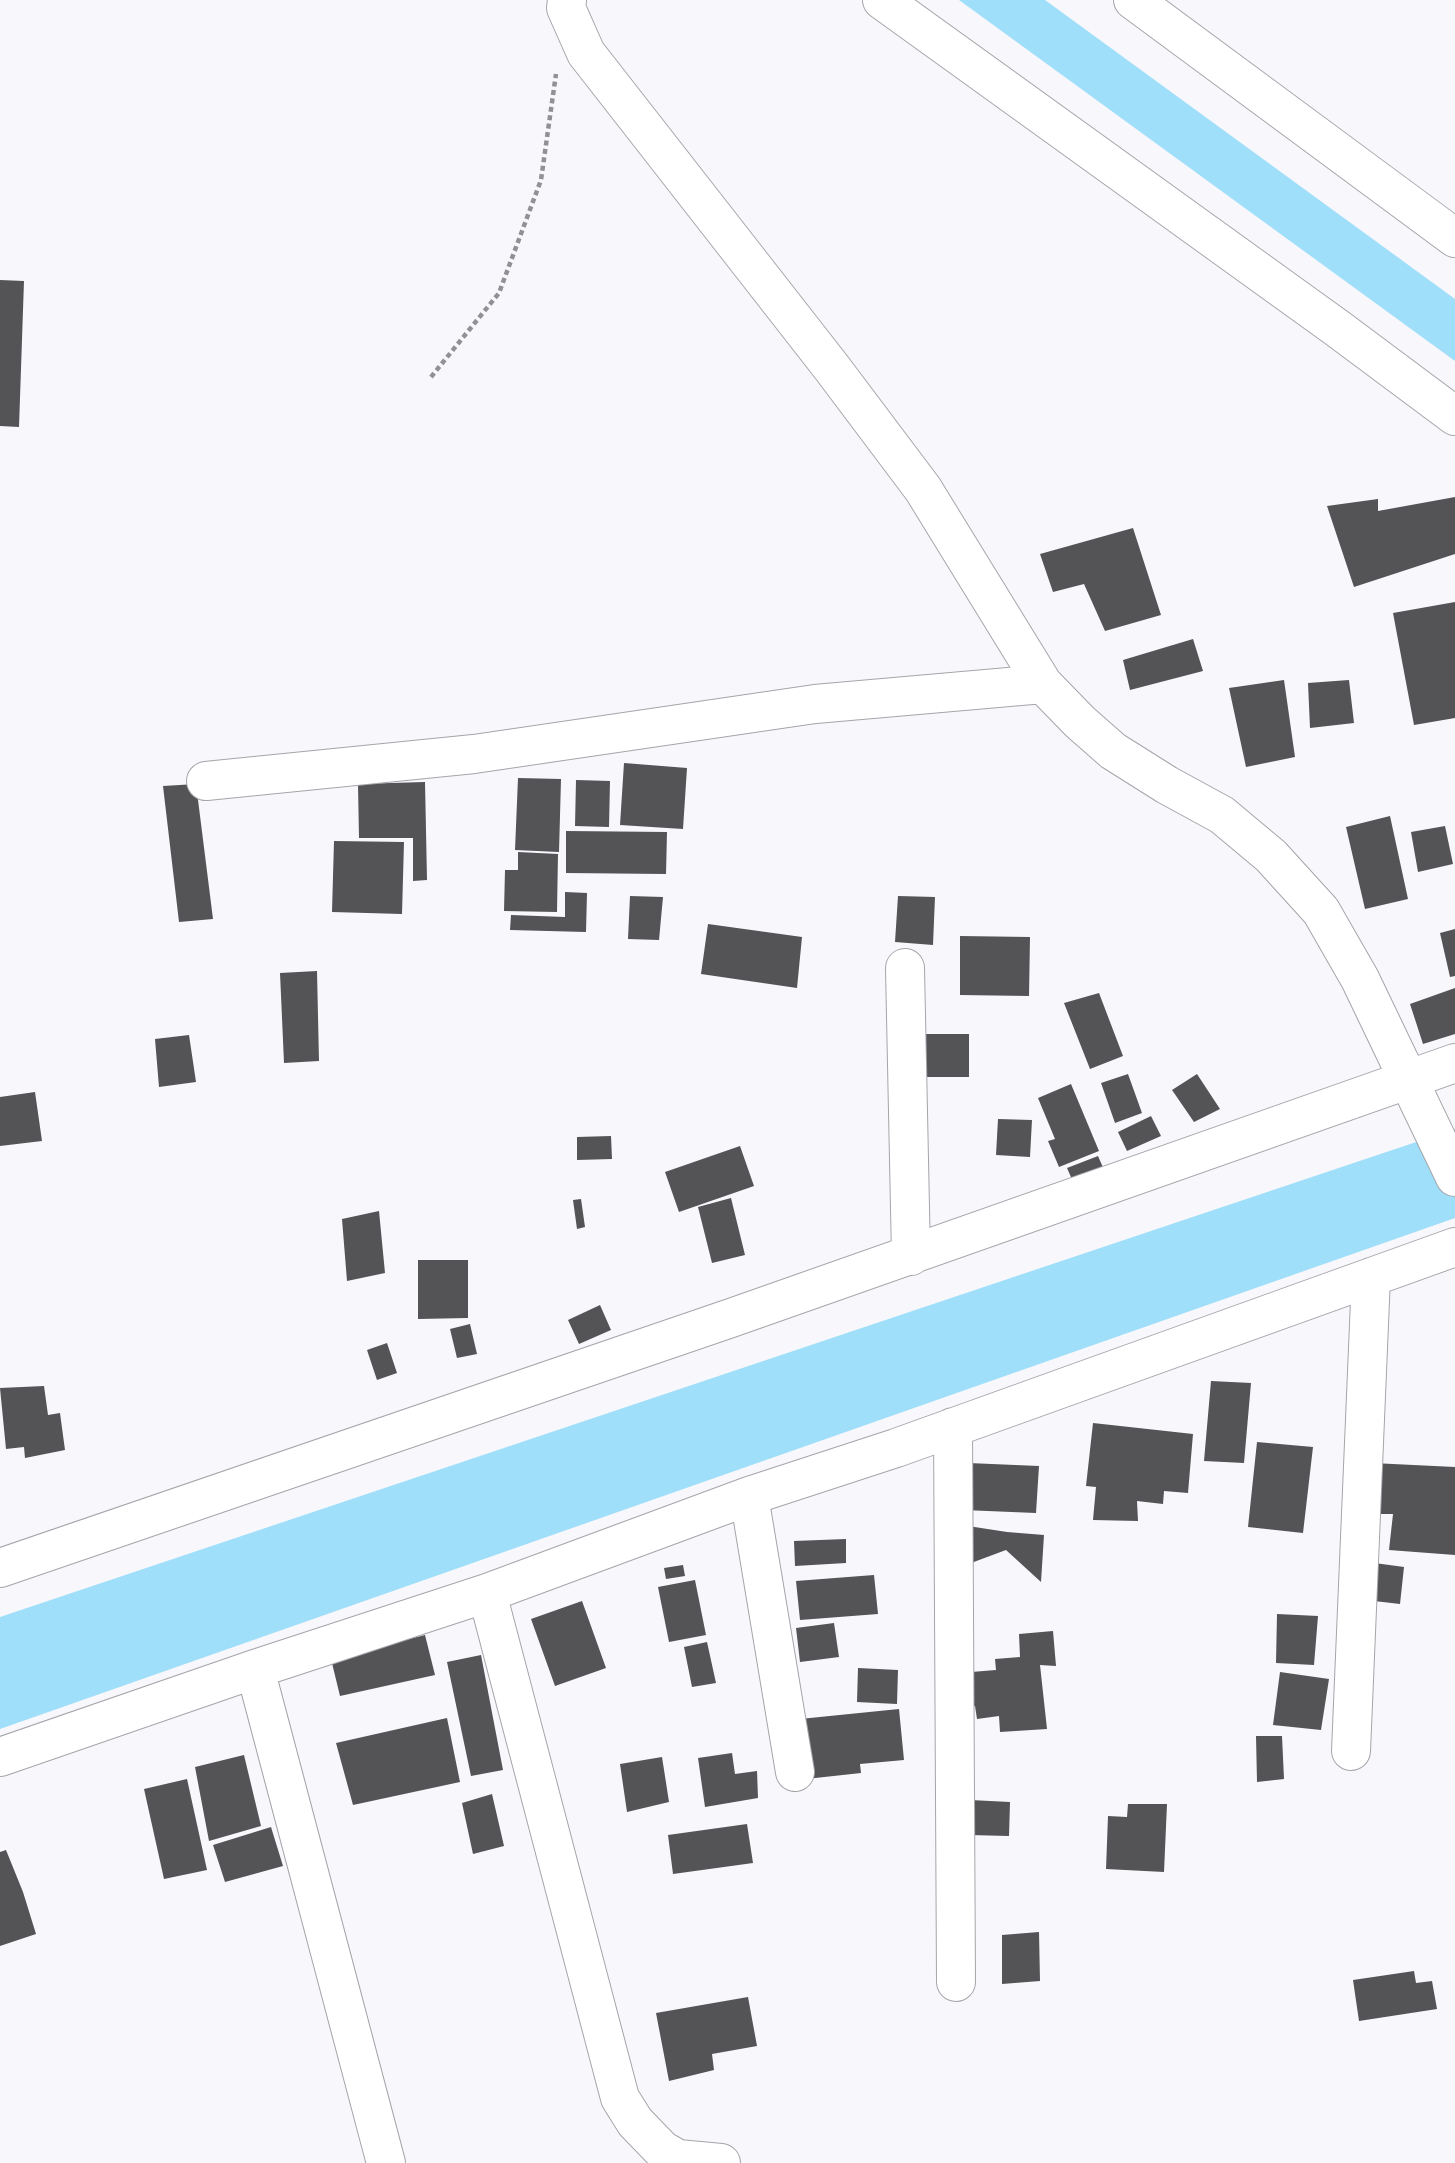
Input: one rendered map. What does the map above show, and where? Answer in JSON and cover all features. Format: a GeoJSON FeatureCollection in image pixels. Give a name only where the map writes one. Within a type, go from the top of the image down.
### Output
{"type":"FeatureCollection","features":[{"type":"Feature","properties":{"kind":"street"},"geometry":{"type":"LineString","coordinates":[[567,0],[566,8],[586,52],[824,357],[923,489],[1043,684],[1113,751],[1222,815],[1271,856],[1321,911],[1360,979],[1455,1177]]}},
{"type":"Feature","properties":{"kind":"street"},"geometry":{"type":"LineString","coordinates":[[882,0],[1455,416]]}},
{"type":"Feature","properties":{"kind":"street"},"geometry":{"type":"LineString","coordinates":[[1133,0],[1455,238]]}},
{"type":"Feature","properties":{"kind":"street"},"geometry":{"type":"LineString","coordinates":[[206,782],[474,754],[815,704],[1043,684]]}},
{"type":"Feature","properties":{"kind":"street"},"geometry":{"type":"LineString","coordinates":[[905,968],[911,1256]]}},
{"type":"Feature","properties":{"kind":"street"},"geometry":{"type":"LineString","coordinates":[[0,1568],[911,1256],[1455,1063]]}},
{"type":"Feature","properties":{"kind":"street"},"geometry":{"type":"LineString","coordinates":[[0,1757],[487,1593],[748,1496],[896,1448],[1455,1247]]}},
{"type":"Feature","properties":{"kind":"street"},"geometry":{"type":"LineString","coordinates":[[1351,1751],[1371,1277]]}},
{"type":"Feature","properties":{"kind":"street"},"geometry":{"type":"LineString","coordinates":[[953,1427],[956,1982]]}},
{"type":"Feature","properties":{"kind":"street"},"geometry":{"type":"LineString","coordinates":[[748,1496],[795,1772]]}},
{"type":"Feature","properties":{"kind":"street"},"geometry":{"type":"LineString","coordinates":[[487,1593],[620,2098],[635,2122],[662,2150],[678,2159],[721,2163]]}},
{"type":"Feature","properties":{"kind":"street"},"geometry":{"type":"LineString","coordinates":[[255,1669],[386,2163]]}},
{"type":"Feature","properties":{"kind":"path"},"geometry":{"type":"LineString","coordinates":[[431,377],[499,293],[541,180],[557,71]]}},
{"type":"Feature","properties":{"kind":"water"},"geometry":{"type":"Polygon","coordinates":[[[959,0],[1045,0],[1455,299],[1455,361],[959,0]]]}},
{"type":"Feature","properties":{"kind":"water"},"geometry":{"type":"Polygon","coordinates":[[[1455,1129],[1455,1218],[0,1729],[0,1617],[1455,1129]]]}},
{"type":"Feature","properties":{"kind":"building"},"geometry":{"type":"Polygon","coordinates":[[[0,280],[24,281],[19,427],[0,426],[0,280]]]}},
{"type":"Feature","properties":{"kind":"building"},"geometry":{"type":"Polygon","coordinates":[[[1455,497],[1455,554],[1354,587],[1327,506],[1378,499],[1378,511],[1455,497]]]}},
{"type":"Feature","properties":{"kind":"building"},"geometry":{"type":"Polygon","coordinates":[[[1133,528],[1161,615],[1105,631],[1084,584],[1053,592],[1040,554],[1133,528]]]}},
{"type":"Feature","properties":{"kind":"building"},"geometry":{"type":"Polygon","coordinates":[[[1455,602],[1455,718],[1414,725],[1393,613],[1455,602]]]}},
{"type":"Feature","properties":{"kind":"building"},"geometry":{"type":"Polygon","coordinates":[[[1193,639],[1203,671],[1130,690],[1123,660],[1193,639]]]}},
{"type":"Feature","properties":{"kind":"building"},"geometry":{"type":"Polygon","coordinates":[[[1284,680],[1295,757],[1246,767],[1229,688],[1284,680]]]}},
{"type":"Feature","properties":{"kind":"building"},"geometry":{"type":"Polygon","coordinates":[[[1349,680],[1354,723],[1310,728],[1308,683],[1349,680]]]}},
{"type":"Feature","properties":{"kind":"building"},"geometry":{"type":"Polygon","coordinates":[[[624,763],[687,768],[683,829],[620,825],[624,763]]]}},
{"type":"Feature","properties":{"kind":"building"},"geometry":{"type":"Polygon","coordinates":[[[518,778],[561,779],[559,852],[515,850],[518,778]]]}},
{"type":"Feature","properties":{"kind":"building"},"geometry":{"type":"Polygon","coordinates":[[[576,780],[610,781],[609,827],[575,826],[576,780]]]}},
{"type":"Feature","properties":{"kind":"building"},"geometry":{"type":"Polygon","coordinates":[[[425,782],[427,880],[413,881],[413,838],[359,838],[358,784],[425,782]]]}},
{"type":"Feature","properties":{"kind":"building"},"geometry":{"type":"Polygon","coordinates":[[[196,784],[213,919],[179,922],[163,786],[196,784]]]}},
{"type":"Feature","properties":{"kind":"building"},"geometry":{"type":"Polygon","coordinates":[[[1390,816],[1408,899],[1365,909],[1346,827],[1390,816]]]}},
{"type":"Feature","properties":{"kind":"building"},"geometry":{"type":"Polygon","coordinates":[[[1445,826],[1453,864],[1418,872],[1411,832],[1445,826]]]}},
{"type":"Feature","properties":{"kind":"building"},"geometry":{"type":"Polygon","coordinates":[[[566,831],[667,832],[666,874],[566,873],[566,831]]]}},
{"type":"Feature","properties":{"kind":"building"},"geometry":{"type":"Polygon","coordinates":[[[334,841],[404,842],[402,914],[332,912],[334,841]]]}},
{"type":"Feature","properties":{"kind":"building"},"geometry":{"type":"Polygon","coordinates":[[[518,852],[558,854],[557,912],[504,911],[505,870],[518,870],[518,852]]]}},
{"type":"Feature","properties":{"kind":"building"},"geometry":{"type":"Polygon","coordinates":[[[565,892],[587,893],[586,932],[510,930],[511,915],[565,917],[565,892]]]}},
{"type":"Feature","properties":{"kind":"building"},"geometry":{"type":"Polygon","coordinates":[[[630,896],[663,897],[659,940],[628,939],[630,896]]]}},
{"type":"Feature","properties":{"kind":"building"},"geometry":{"type":"Polygon","coordinates":[[[898,896],[935,897],[933,945],[895,942],[898,896]]]}},
{"type":"Feature","properties":{"kind":"building"},"geometry":{"type":"Polygon","coordinates":[[[708,924],[802,937],[797,988],[701,974],[708,924]]]}},
{"type":"Feature","properties":{"kind":"building"},"geometry":{"type":"Polygon","coordinates":[[[1455,929],[1455,976],[1450,977],[1440,933],[1455,929]]]}},
{"type":"Feature","properties":{"kind":"building"},"geometry":{"type":"Polygon","coordinates":[[[960,936],[1030,937],[1029,996],[960,995],[960,936]]]}},
{"type":"Feature","properties":{"kind":"building"},"geometry":{"type":"Polygon","coordinates":[[[317,971],[319,1061],[284,1063],[280,973],[317,971]]]}},
{"type":"Feature","properties":{"kind":"building"},"geometry":{"type":"Polygon","coordinates":[[[1455,988],[1455,1034],[1423,1044],[1410,1004],[1455,988]]]}},
{"type":"Feature","properties":{"kind":"building"},"geometry":{"type":"Polygon","coordinates":[[[1099,993],[1123,1056],[1090,1069],[1064,1003],[1099,993]]]}},
{"type":"Feature","properties":{"kind":"building"},"geometry":{"type":"Polygon","coordinates":[[[926,1034],[969,1034],[969,1077],[926,1077],[926,1034]]]}},
{"type":"Feature","properties":{"kind":"building"},"geometry":{"type":"Polygon","coordinates":[[[189,1035],[196,1082],[159,1087],[155,1039],[189,1035]]]}},
{"type":"Feature","properties":{"kind":"building"},"geometry":{"type":"Polygon","coordinates":[[[1128,1074],[1142,1113],[1115,1123],[1101,1083],[1128,1074]]]}},
{"type":"Feature","properties":{"kind":"building"},"geometry":{"type":"Polygon","coordinates":[[[1197,1074],[1220,1109],[1194,1122],[1172,1090],[1197,1074]]]}},
{"type":"Feature","properties":{"kind":"building"},"geometry":{"type":"Polygon","coordinates":[[[1071,1084],[1099,1151],[1059,1167],[1048,1141],[1055,1139],[1038,1098],[1071,1084]]]}},
{"type":"Feature","properties":{"kind":"building"},"geometry":{"type":"Polygon","coordinates":[[[35,1092],[42,1141],[0,1146],[0,1097],[35,1092]]]}},
{"type":"Feature","properties":{"kind":"building"},"geometry":{"type":"Polygon","coordinates":[[[1151,1116],[1161,1136],[1127,1151],[1118,1132],[1151,1116]]]}},
{"type":"Feature","properties":{"kind":"building"},"geometry":{"type":"Polygon","coordinates":[[[998,1119],[1032,1120],[1030,1157],[996,1155],[998,1119]]]}},
{"type":"Feature","properties":{"kind":"building"},"geometry":{"type":"Polygon","coordinates":[[[611,1136],[612,1159],[577,1160],[577,1137],[611,1136]]]}},
{"type":"Feature","properties":{"kind":"building"},"geometry":{"type":"Polygon","coordinates":[[[740,1146],[754,1186],[679,1212],[665,1172],[740,1146]]]}},
{"type":"Feature","properties":{"kind":"building"},"geometry":{"type":"Polygon","coordinates":[[[1098,1156],[1105,1172],[1074,1184],[1067,1168],[1098,1156]]]}},
{"type":"Feature","properties":{"kind":"building"},"geometry":{"type":"Polygon","coordinates":[[[731,1198],[745,1255],[712,1263],[698,1207],[731,1198]]]}},
{"type":"Feature","properties":{"kind":"building"},"geometry":{"type":"Polygon","coordinates":[[[581,1199],[585,1227],[577,1229],[573,1200],[581,1199]]]}},
{"type":"Feature","properties":{"kind":"building"},"geometry":{"type":"Polygon","coordinates":[[[379,1211],[385,1273],[347,1281],[342,1219],[379,1211]]]}},
{"type":"Feature","properties":{"kind":"building"},"geometry":{"type":"Polygon","coordinates":[[[418,1260],[468,1260],[468,1318],[418,1319],[418,1260]]]}},
{"type":"Feature","properties":{"kind":"building"},"geometry":{"type":"Polygon","coordinates":[[[600,1305],[611,1330],[579,1344],[568,1320],[600,1305]]]}},
{"type":"Feature","properties":{"kind":"building"},"geometry":{"type":"Polygon","coordinates":[[[470,1324],[477,1354],[457,1358],[450,1329],[470,1324]]]}},
{"type":"Feature","properties":{"kind":"building"},"geometry":{"type":"Polygon","coordinates":[[[387,1343],[397,1373],[377,1380],[367,1350],[387,1343]]]}},
{"type":"Feature","properties":{"kind":"building"},"geometry":{"type":"Polygon","coordinates":[[[1211,1381],[1251,1383],[1244,1463],[1204,1461],[1211,1381]]]}},
{"type":"Feature","properties":{"kind":"building"},"geometry":{"type":"Polygon","coordinates":[[[44,1386],[48,1415],[60,1413],[65,1450],[25,1458],[24,1447],[6,1449],[0,1388],[44,1386]]]}},
{"type":"Feature","properties":{"kind":"building"},"geometry":{"type":"Polygon","coordinates":[[[1093,1423],[1193,1434],[1188,1493],[1164,1491],[1163,1504],[1137,1501],[1138,1521],[1093,1520],[1096,1487],[1086,1486],[1093,1423]]]}},
{"type":"Feature","properties":{"kind":"building"},"geometry":{"type":"Polygon","coordinates":[[[1257,1442],[1313,1447],[1303,1533],[1248,1527],[1257,1442]]]}},
{"type":"Feature","properties":{"kind":"building"},"geometry":{"type":"Polygon","coordinates":[[[968,1463],[1039,1466],[1036,1513],[963,1510],[968,1463]]]}},
{"type":"Feature","properties":{"kind":"building"},"geometry":{"type":"Polygon","coordinates":[[[1372,1463],[1455,1467],[1455,1555],[1389,1550],[1393,1514],[1361,1514],[1372,1463]]]}},
{"type":"Feature","properties":{"kind":"building"},"geometry":{"type":"Polygon","coordinates":[[[968,1526],[1044,1535],[1041,1582],[1006,1550],[963,1566],[968,1526]]]}},
{"type":"Feature","properties":{"kind":"building"},"geometry":{"type":"Polygon","coordinates":[[[846,1539],[846,1563],[795,1566],[794,1541],[846,1539]]]}},
{"type":"Feature","properties":{"kind":"building"},"geometry":{"type":"Polygon","coordinates":[[[1367,1562],[1404,1567],[1400,1604],[1357,1599],[1367,1562]]]}},
{"type":"Feature","properties":{"kind":"building"},"geometry":{"type":"Polygon","coordinates":[[[683,1565],[685,1576],[666,1579],[664,1568],[683,1565]]]}},
{"type":"Feature","properties":{"kind":"building"},"geometry":{"type":"Polygon","coordinates":[[[874,1575],[878,1614],[800,1620],[796,1581],[874,1575]]]}},
{"type":"Feature","properties":{"kind":"building"},"geometry":{"type":"Polygon","coordinates":[[[695,1580],[706,1635],[669,1642],[658,1587],[695,1580]]]}},
{"type":"Feature","properties":{"kind":"building"},"geometry":{"type":"Polygon","coordinates":[[[582,1601],[606,1668],[555,1686],[531,1619],[582,1601]]]}},
{"type":"Feature","properties":{"kind":"building"},"geometry":{"type":"Polygon","coordinates":[[[1277,1614],[1318,1616],[1314,1665],[1276,1663],[1277,1614]]]}},
{"type":"Feature","properties":{"kind":"building"},"geometry":{"type":"Polygon","coordinates":[[[834,1623],[839,1657],[800,1662],[796,1628],[834,1623]]]}},
{"type":"Feature","properties":{"kind":"building"},"geometry":{"type":"Polygon","coordinates":[[[1053,1631],[1056,1666],[1040,1665],[1047,1729],[1000,1732],[999,1716],[977,1719],[975,1706],[961,1707],[959,1673],[996,1670],[995,1659],[1020,1657],[1019,1634],[1053,1631]]]}},
{"type":"Feature","properties":{"kind":"building"},"geometry":{"type":"Polygon","coordinates":[[[425,1635],[435,1675],[340,1696],[331,1659],[425,1635]]]}},
{"type":"Feature","properties":{"kind":"building"},"geometry":{"type":"Polygon","coordinates":[[[707,1642],[716,1683],[692,1687],[684,1647],[707,1642]]]}},
{"type":"Feature","properties":{"kind":"building"},"geometry":{"type":"Polygon","coordinates":[[[481,1655],[503,1770],[471,1776],[447,1662],[481,1655]]]}},
{"type":"Feature","properties":{"kind":"building"},"geometry":{"type":"Polygon","coordinates":[[[858,1668],[898,1670],[897,1704],[857,1702],[858,1668]]]}},
{"type":"Feature","properties":{"kind":"building"},"geometry":{"type":"Polygon","coordinates":[[[1280,1672],[1329,1679],[1321,1730],[1273,1725],[1280,1672]]]}},
{"type":"Feature","properties":{"kind":"building"},"geometry":{"type":"Polygon","coordinates":[[[899,1709],[904,1760],[860,1764],[861,1773],[806,1779],[800,1719],[899,1709]]]}},
{"type":"Feature","properties":{"kind":"building"},"geometry":{"type":"Polygon","coordinates":[[[447,1718],[460,1782],[353,1805],[336,1743],[447,1718]]]}},
{"type":"Feature","properties":{"kind":"building"},"geometry":{"type":"Polygon","coordinates":[[[1256,1736],[1282,1736],[1284,1779],[1257,1782],[1256,1736]]]}},
{"type":"Feature","properties":{"kind":"building"},"geometry":{"type":"Polygon","coordinates":[[[732,1753],[735,1774],[757,1771],[758,1798],[705,1807],[698,1758],[732,1753]]]}},
{"type":"Feature","properties":{"kind":"building"},"geometry":{"type":"Polygon","coordinates":[[[244,1755],[261,1826],[209,1841],[195,1767],[244,1755]]]}},
{"type":"Feature","properties":{"kind":"building"},"geometry":{"type":"Polygon","coordinates":[[[662,1757],[669,1802],[627,1812],[620,1764],[662,1757]]]}},
{"type":"Feature","properties":{"kind":"building"},"geometry":{"type":"Polygon","coordinates":[[[187,1779],[207,1870],[164,1879],[144,1789],[187,1779]]]}},
{"type":"Feature","properties":{"kind":"building"},"geometry":{"type":"Polygon","coordinates":[[[492,1794],[504,1846],[473,1854],[462,1803],[492,1794]]]}},
{"type":"Feature","properties":{"kind":"building"},"geometry":{"type":"Polygon","coordinates":[[[970,1800],[1010,1802],[1009,1836],[969,1835],[970,1800]]]}},
{"type":"Feature","properties":{"kind":"building"},"geometry":{"type":"Polygon","coordinates":[[[1128,1804],[1167,1804],[1164,1872],[1106,1869],[1108,1816],[1127,1817],[1128,1804]]]}},
{"type":"Feature","properties":{"kind":"building"},"geometry":{"type":"Polygon","coordinates":[[[747,1824],[753,1863],[673,1874],[668,1835],[747,1824]]]}},
{"type":"Feature","properties":{"kind":"building"},"geometry":{"type":"Polygon","coordinates":[[[271,1827],[283,1866],[225,1882],[213,1845],[271,1827]]]}},
{"type":"Feature","properties":{"kind":"building"},"geometry":{"type":"Polygon","coordinates":[[[6,1850],[36,1934],[0,1946],[0,1852],[6,1850]]]}},
{"type":"Feature","properties":{"kind":"building"},"geometry":{"type":"Polygon","coordinates":[[[1039,1932],[1040,1981],[1002,1984],[1002,1935],[1039,1932]]]}},
{"type":"Feature","properties":{"kind":"building"},"geometry":{"type":"Polygon","coordinates":[[[1414,1971],[1416,1983],[1432,1981],[1437,2009],[1359,2021],[1353,1980],[1414,1971]]]}},
{"type":"Feature","properties":{"kind":"building"},"geometry":{"type":"Polygon","coordinates":[[[748,1997],[757,2046],[712,2054],[714,2070],[669,2081],[656,2013],[748,1997]]]}}]}
